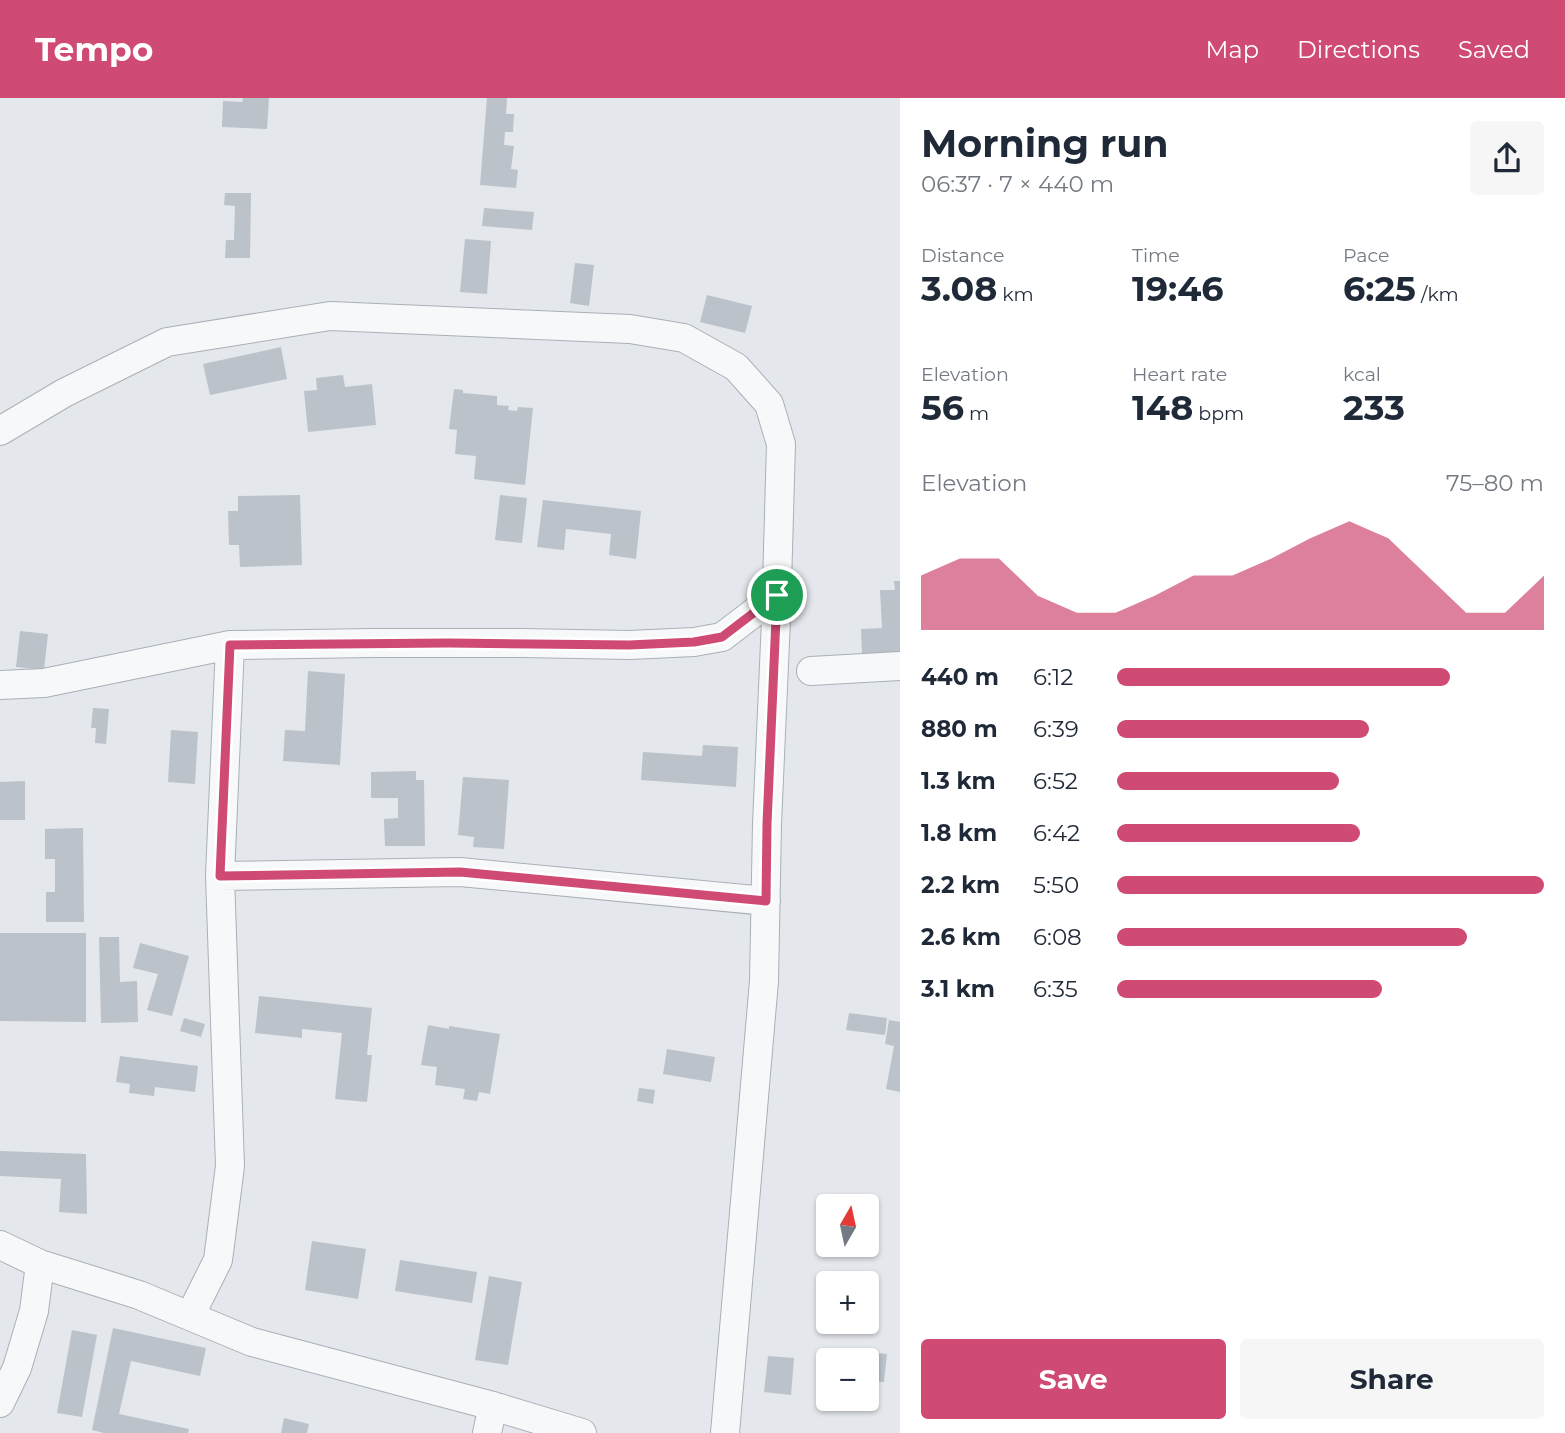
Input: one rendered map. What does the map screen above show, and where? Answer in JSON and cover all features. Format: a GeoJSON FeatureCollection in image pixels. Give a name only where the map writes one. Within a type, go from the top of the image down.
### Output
{"type":"FeatureCollection","features":[{"type":"Feature","properties":{"kind":"street"},"geometry":{"type":"LineString","coordinates":[[0,431],[64,393],[167,342],[330,316],[629,330],[684,338],[736,367],[769,404],[781,444],[764,981],[725,1433]]}},
{"type":"Feature","properties":{"kind":"street"},"geometry":{"type":"LineString","coordinates":[[0,685],[44,683],[230,645],[629,645],[694,642],[722,637],[777,595]]}},
{"type":"Feature","properties":{"kind":"street"},"geometry":{"type":"LineString","coordinates":[[190,1316],[218,1260],[230,1166],[220,876],[230,645]]}},
{"type":"Feature","properties":{"kind":"street"},"geometry":{"type":"LineString","coordinates":[[811,671],[900,666]]}},
{"type":"Feature","properties":{"kind":"street"},"geometry":{"type":"LineString","coordinates":[[220,876],[460,872],[766,901]]}},
{"type":"Feature","properties":{"kind":"street"},"geometry":{"type":"LineString","coordinates":[[0,1245],[40,1264],[139,1295],[252,1342],[490,1420],[582,1433]]}},
{"type":"Feature","properties":{"kind":"street"},"geometry":{"type":"LineString","coordinates":[[0,1403],[17,1368],[34,1311],[40,1264]]}},
{"type":"Feature","properties":{"kind":"building"},"geometry":{"type":"Polygon","coordinates":[[[243,98],[269,98],[267,129],[222,127],[223,101],[242,102],[243,98]]]}},
{"type":"Feature","properties":{"kind":"building"},"geometry":{"type":"Polygon","coordinates":[[[487,98],[507,98],[506,114],[514,114],[513,132],[505,132],[504,145],[514,146],[511,169],[518,170],[516,188],[480,185],[487,98]]]}},
{"type":"Feature","properties":{"kind":"building"},"geometry":{"type":"Polygon","coordinates":[[[225,193],[251,193],[250,258],[225,258],[226,240],[234,240],[235,206],[224,205],[225,193]]]}},
{"type":"Feature","properties":{"kind":"building"},"geometry":{"type":"Polygon","coordinates":[[[484,208],[534,212],[532,230],[482,226],[484,208]]]}},
{"type":"Feature","properties":{"kind":"building"},"geometry":{"type":"Polygon","coordinates":[[[465,239],[491,241],[487,294],[460,292],[465,239]]]}},
{"type":"Feature","properties":{"kind":"building"},"geometry":{"type":"Polygon","coordinates":[[[575,263],[594,265],[589,306],[570,303],[575,263]]]}},
{"type":"Feature","properties":{"kind":"building"},"geometry":{"type":"Polygon","coordinates":[[[707,295],[752,306],[745,333],[700,322],[707,295]]]}},
{"type":"Feature","properties":{"kind":"building"},"geometry":{"type":"Polygon","coordinates":[[[281,347],[287,379],[210,395],[203,364],[281,347]]]}},
{"type":"Feature","properties":{"kind":"building"},"geometry":{"type":"Polygon","coordinates":[[[343,375],[345,387],[372,384],[376,425],[308,432],[304,391],[317,390],[316,378],[343,375]]]}},
{"type":"Feature","properties":{"kind":"building"},"geometry":{"type":"Polygon","coordinates":[[[454,389],[463,390],[463,393],[497,396],[497,405],[509,406],[508,410],[517,411],[518,407],[533,408],[525,485],[474,479],[476,456],[455,454],[457,430],[449,429],[454,389]]]}},
{"type":"Feature","properties":{"kind":"building"},"geometry":{"type":"Polygon","coordinates":[[[300,495],[302,565],[240,567],[239,545],[229,545],[228,511],[238,511],[238,496],[300,495]]]}},
{"type":"Feature","properties":{"kind":"building"},"geometry":{"type":"Polygon","coordinates":[[[500,495],[527,498],[522,543],[495,540],[500,495]]]}},
{"type":"Feature","properties":{"kind":"building"},"geometry":{"type":"Polygon","coordinates":[[[543,500],[641,511],[636,559],[609,555],[611,534],[566,529],[564,550],[537,547],[543,500]]]}},
{"type":"Feature","properties":{"kind":"building"},"geometry":{"type":"Polygon","coordinates":[[[894,581],[900,581],[900,652],[862,654],[861,629],[882,628],[880,590],[895,590],[894,581]]]}},
{"type":"Feature","properties":{"kind":"building"},"geometry":{"type":"Polygon","coordinates":[[[20,631],[48,634],[44,670],[16,667],[20,631]]]}},
{"type":"Feature","properties":{"kind":"building"},"geometry":{"type":"Polygon","coordinates":[[[308,671],[345,674],[340,765],[283,761],[285,730],[305,731],[308,671]]]}},
{"type":"Feature","properties":{"kind":"building"},"geometry":{"type":"Polygon","coordinates":[[[93,708],[109,709],[106,744],[95,743],[96,728],[91,728],[93,708]]]}},
{"type":"Feature","properties":{"kind":"building"},"geometry":{"type":"Polygon","coordinates":[[[171,730],[198,732],[195,784],[168,782],[171,730]]]}},
{"type":"Feature","properties":{"kind":"building"},"geometry":{"type":"Polygon","coordinates":[[[703,745],[738,747],[736,787],[641,780],[643,752],[702,756],[703,745]]]}},
{"type":"Feature","properties":{"kind":"building"},"geometry":{"type":"Polygon","coordinates":[[[416,771],[416,780],[424,780],[425,846],[385,846],[384,819],[398,818],[398,798],[371,798],[371,772],[416,771]]]}},
{"type":"Feature","properties":{"kind":"building"},"geometry":{"type":"Polygon","coordinates":[[[463,777],[509,780],[504,849],[473,847],[474,837],[458,835],[463,777]]]}},
{"type":"Feature","properties":{"kind":"building"},"geometry":{"type":"Polygon","coordinates":[[[25,781],[25,820],[0,820],[0,782],[25,781]]]}},
{"type":"Feature","properties":{"kind":"building"},"geometry":{"type":"Polygon","coordinates":[[[83,828],[84,922],[46,922],[46,892],[55,892],[55,859],[45,859],[45,829],[83,828]]]}},
{"type":"Feature","properties":{"kind":"building"},"geometry":{"type":"Polygon","coordinates":[[[0,933],[86,933],[86,1022],[0,1021],[0,933]]]}},
{"type":"Feature","properties":{"kind":"building"},"geometry":{"type":"Polygon","coordinates":[[[99,937],[119,937],[120,982],[137,981],[138,1022],[101,1023],[99,937]]]}},
{"type":"Feature","properties":{"kind":"building"},"geometry":{"type":"Polygon","coordinates":[[[140,943],[189,956],[172,1016],[147,1010],[158,974],[133,968],[140,943]]]}},
{"type":"Feature","properties":{"kind":"building"},"geometry":{"type":"Polygon","coordinates":[[[259,996],[372,1008],[367,1055],[372,1055],[367,1102],[335,1099],[342,1033],[302,1029],[302,1038],[255,1033],[259,996]]]}},
{"type":"Feature","properties":{"kind":"building"},"geometry":{"type":"Polygon","coordinates":[[[849,1013],[887,1018],[885,1035],[846,1030],[849,1013]]]}},
{"type":"Feature","properties":{"kind":"building"},"geometry":{"type":"Polygon","coordinates":[[[184,1018],[205,1024],[201,1037],[180,1031],[184,1018]]]}},
{"type":"Feature","properties":{"kind":"building"},"geometry":{"type":"Polygon","coordinates":[[[889,1020],[900,1022],[900,1092],[886,1089],[894,1046],[885,1044],[889,1020]]]}},
{"type":"Feature","properties":{"kind":"building"},"geometry":{"type":"Polygon","coordinates":[[[428,1025],[500,1034],[490,1094],[479,1092],[477,1101],[463,1099],[465,1089],[435,1085],[437,1067],[421,1065],[428,1025]]]}},
{"type":"Feature","properties":{"kind":"building"},"geometry":{"type":"Polygon","coordinates":[[[667,1049],[715,1057],[711,1082],[663,1074],[667,1049]]]}},
{"type":"Feature","properties":{"kind":"building"},"geometry":{"type":"Polygon","coordinates":[[[120,1056],[198,1066],[195,1092],[155,1087],[154,1096],[129,1093],[130,1084],[116,1082],[120,1056]]]}},
{"type":"Feature","properties":{"kind":"building"},"geometry":{"type":"Polygon","coordinates":[[[639,1088],[655,1090],[653,1104],[637,1101],[639,1088]]]}},
{"type":"Feature","properties":{"kind":"building"},"geometry":{"type":"Polygon","coordinates":[[[0,1151],[86,1154],[87,1214],[59,1212],[61,1179],[0,1176],[0,1151]]]}},
{"type":"Feature","properties":{"kind":"building"},"geometry":{"type":"Polygon","coordinates":[[[312,1241],[366,1249],[358,1299],[305,1290],[312,1241]]]}},
{"type":"Feature","properties":{"kind":"building"},"geometry":{"type":"Polygon","coordinates":[[[400,1260],[477,1272],[472,1303],[395,1291],[400,1260]]]}},
{"type":"Feature","properties":{"kind":"building"},"geometry":{"type":"Polygon","coordinates":[[[489,1276],[522,1282],[508,1365],[475,1360],[489,1276]]]}},
{"type":"Feature","properties":{"kind":"building"},"geometry":{"type":"Polygon","coordinates":[[[113,1328],[206,1348],[200,1376],[131,1361],[119,1414],[189,1429],[188,1433],[104,1433],[92,1430],[113,1328]]]}},
{"type":"Feature","properties":{"kind":"building"},"geometry":{"type":"Polygon","coordinates":[[[72,1330],[97,1335],[82,1417],[57,1413],[72,1330]]]}},
{"type":"Feature","properties":{"kind":"building"},"geometry":{"type":"Polygon","coordinates":[[[879,1353],[887,1354],[884,1382],[879,1382],[879,1353]]]}},
{"type":"Feature","properties":{"kind":"building"},"geometry":{"type":"Polygon","coordinates":[[[768,1356],[794,1358],[791,1395],[764,1392],[768,1356]]]}},
{"type":"Feature","properties":{"kind":"building"},"geometry":{"type":"Polygon","coordinates":[[[284,1418],[309,1424],[307,1433],[281,1433],[284,1418]]]}},
{"type":"Feature","properties":{"kind":"route"},"geometry":{"type":"LineString","coordinates":[[777,595],[766,901],[460,872],[220,876],[230,645],[629,645],[694,642],[722,637],[777,595]]}}]}
